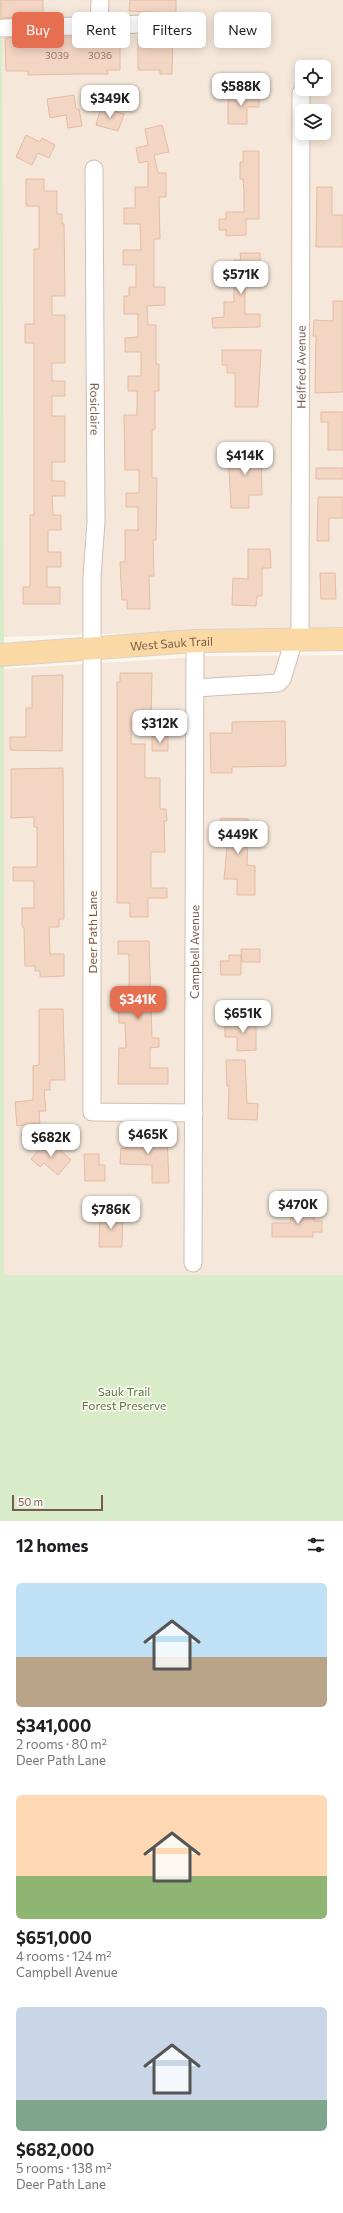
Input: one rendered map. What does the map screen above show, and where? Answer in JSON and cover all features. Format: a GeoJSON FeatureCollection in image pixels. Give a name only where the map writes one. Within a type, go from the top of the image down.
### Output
{"type":"FeatureCollection","features":[{"type":"Feature","properties":{"kind":"main road","name":"West Sauk Trail"},"geometry":{"type":"LineString","coordinates":[[0,655],[195,641],[343,639]]}},
{"type":"Feature","properties":{"kind":"street"},"geometry":{"type":"LineString","coordinates":[[100,0],[100,12]]}},
{"type":"Feature","properties":{"kind":"street"},"geometry":{"type":"LineString","coordinates":[[3,28],[72,26]]}},
{"type":"Feature","properties":{"kind":"street","name":"Helfred Avenue"},"geometry":{"type":"LineString","coordinates":[[195,688],[278,683],[282,679],[297,640],[301,96]]}},
{"type":"Feature","properties":{"kind":"street","name":"Rosiclaire"},"geometry":{"type":"LineString","coordinates":[[92,649],[92,577],[96,522],[94,169]]}},
{"type":"Feature","properties":{"kind":"street","name":"Campbell Avenue"},"geometry":{"type":"LineString","coordinates":[[193,1263],[195,641]]}},
{"type":"Feature","properties":{"kind":"street","name":"Deer Path Lane"},"geometry":{"type":"LineString","coordinates":[[92,649],[92,1112],[194,1113]]}},
{"type":"Feature","properties":{"kind":"shaded area"},"geometry":{"type":"Polygon","coordinates":[[[0,0],[343,0],[343,627],[4,637],[0,0]]]}},
{"type":"Feature","properties":{"kind":"shaded area"},"geometry":{"type":"Polygon","coordinates":[[[343,655],[343,1275],[4,1275],[4,669],[211,656],[343,655]]]}},
{"type":"Feature","properties":{"kind":"green space","name":"Sauk Trail Forest Preserve"},"geometry":{"type":"Polygon","coordinates":[[[0,0],[2,0],[4,637],[4,1275],[343,1275],[343,1521],[0,1521],[0,0]]]}},
{"type":"Feature","properties":{"kind":"building"},"geometry":{"type":"Polygon","coordinates":[[[1,0],[43,0],[43,12],[12,12],[12,18],[1,18],[1,0]]]}},
{"type":"Feature","properties":{"kind":"building"},"geometry":{"type":"Polygon","coordinates":[[[130,0],[176,0],[176,12],[129,11],[130,0]]]}},
{"type":"Feature","properties":{"kind":"building"},"geometry":{"type":"Polygon","coordinates":[[[64,37],[72,37],[72,48],[120,48],[120,70],[107,70],[108,74],[28,75],[28,71],[6,71],[5,38],[12,38],[12,48],[64,48],[64,37]]]}},
{"type":"Feature","properties":{"kind":"building"},"geometry":{"type":"Polygon","coordinates":[[[138,48],[173,48],[172,74],[160,74],[160,70],[138,70],[138,48]]]}},
{"type":"Feature","properties":{"kind":"building"},"geometry":{"type":"Polygon","coordinates":[[[228,93],[259,93],[259,107],[247,107],[247,124],[228,124],[228,93]]]}},
{"type":"Feature","properties":{"kind":"building"},"geometry":{"type":"Polygon","coordinates":[[[74,95],[76,109],[79,109],[82,126],[68,128],[66,115],[50,118],[47,99],[74,95]]]}},
{"type":"Feature","properties":{"kind":"building"},"geometry":{"type":"Polygon","coordinates":[[[101,107],[124,114],[118,131],[96,125],[101,107]]]}},
{"type":"Feature","properties":{"kind":"building"},"geometry":{"type":"Polygon","coordinates":[[[162,125],[169,152],[154,155],[158,173],[166,173],[166,197],[159,197],[160,239],[154,239],[154,287],[165,287],[165,305],[147,306],[148,325],[156,325],[156,364],[159,364],[159,391],[155,391],[155,429],[152,430],[152,478],[157,478],[156,540],[153,540],[154,576],[149,576],[150,609],[127,609],[127,600],[122,600],[120,562],[125,562],[125,530],[138,530],[138,507],[126,507],[126,493],[139,493],[139,470],[125,470],[124,415],[137,415],[137,391],[128,391],[128,376],[141,376],[141,352],[125,352],[125,338],[138,337],[138,314],[124,314],[124,296],[129,296],[129,287],[136,287],[136,265],[123,265],[123,250],[141,250],[140,224],[124,224],[124,208],[135,208],[135,187],[148,187],[148,161],[139,163],[136,148],[148,145],[145,129],[162,125]]]}},
{"type":"Feature","properties":{"kind":"building"},"geometry":{"type":"Polygon","coordinates":[[[26,135],[40,142],[42,138],[55,145],[49,158],[38,153],[32,165],[16,157],[26,135]]]}},
{"type":"Feature","properties":{"kind":"building"},"geometry":{"type":"Polygon","coordinates":[[[243,151],[259,151],[259,219],[246,219],[246,235],[226,236],[226,230],[219,230],[219,219],[226,219],[226,212],[244,212],[243,179],[240,179],[240,162],[243,162],[243,151]]]}},
{"type":"Feature","properties":{"kind":"building"},"geometry":{"type":"Polygon","coordinates":[[[26,179],[44,179],[44,191],[57,191],[57,214],[62,214],[62,224],[64,224],[65,296],[52,296],[52,315],[65,315],[65,363],[52,363],[52,381],[65,381],[65,396],[52,396],[52,416],[65,416],[65,462],[52,462],[52,481],[65,481],[65,496],[52,496],[53,515],[61,515],[61,530],[48,530],[48,552],[61,552],[61,567],[47,567],[47,587],[60,587],[60,604],[23,604],[23,587],[30,587],[30,515],[34,515],[34,343],[25,343],[25,324],[34,324],[34,249],[39,249],[39,206],[26,206],[26,179]]]}},
{"type":"Feature","properties":{"kind":"building"},"geometry":{"type":"Polygon","coordinates":[[[317,187],[332,187],[332,215],[343,215],[343,247],[316,247],[317,187]]]}},
{"type":"Feature","properties":{"kind":"building"},"geometry":{"type":"Polygon","coordinates":[[[240,253],[260,253],[260,272],[255,272],[255,286],[245,286],[245,314],[260,314],[260,327],[213,328],[212,318],[224,317],[224,302],[234,302],[234,260],[241,260],[240,253]]]}},
{"type":"Feature","properties":{"kind":"building"},"geometry":{"type":"Polygon","coordinates":[[[333,301],[343,301],[343,392],[315,393],[316,336],[313,336],[314,320],[333,321],[333,301]]]}},
{"type":"Feature","properties":{"kind":"building"},"geometry":{"type":"Polygon","coordinates":[[[222,350],[261,350],[258,407],[235,407],[235,373],[227,373],[227,365],[222,365],[222,350]]]}},
{"type":"Feature","properties":{"kind":"building"},"geometry":{"type":"Polygon","coordinates":[[[321,412],[343,412],[343,450],[328,450],[328,422],[321,422],[321,412]]]}},
{"type":"Feature","properties":{"kind":"building"},"geometry":{"type":"Polygon","coordinates":[[[244,448],[261,448],[262,495],[249,495],[249,508],[231,508],[228,451],[244,451],[244,448]]]}},
{"type":"Feature","properties":{"kind":"building"},"geometry":{"type":"Polygon","coordinates":[[[316,468],[343,468],[343,479],[316,479],[316,468]]]}},
{"type":"Feature","properties":{"kind":"building"},"geometry":{"type":"Polygon","coordinates":[[[318,497],[343,497],[343,518],[329,518],[329,541],[317,541],[318,497]]]}},
{"type":"Feature","properties":{"kind":"building"},"geometry":{"type":"Polygon","coordinates":[[[248,549],[270,549],[271,568],[262,568],[262,596],[257,596],[256,606],[232,605],[233,578],[248,579],[248,549]]]}},
{"type":"Feature","properties":{"kind":"building"},"geometry":{"type":"Polygon","coordinates":[[[320,573],[335,573],[336,599],[321,599],[320,573]]]}},
{"type":"Feature","properties":{"kind":"building"},"geometry":{"type":"Polygon","coordinates":[[[120,673],[152,673],[151,722],[131,722],[131,744],[145,744],[145,778],[160,778],[160,809],[166,809],[167,821],[164,821],[165,852],[151,852],[151,888],[167,888],[167,898],[148,898],[148,917],[130,917],[130,903],[117,903],[117,682],[120,682],[120,673]]]}},
{"type":"Feature","properties":{"kind":"building"},"geometry":{"type":"Polygon","coordinates":[[[63,675],[62,751],[10,750],[10,737],[26,737],[26,708],[32,708],[32,676],[63,675]]]}},
{"type":"Feature","properties":{"kind":"building"},"geometry":{"type":"Polygon","coordinates":[[[285,721],[286,766],[232,767],[232,773],[211,773],[210,733],[232,733],[232,722],[285,721]]]}},
{"type":"Feature","properties":{"kind":"building"},"geometry":{"type":"Polygon","coordinates":[[[152,736],[168,736],[168,751],[152,751],[152,736]]]}},
{"type":"Feature","properties":{"kind":"building"},"geometry":{"type":"Polygon","coordinates":[[[63,768],[64,919],[59,919],[59,927],[49,927],[50,954],[64,954],[64,976],[40,977],[40,971],[35,971],[35,966],[25,966],[24,927],[22,927],[22,908],[34,908],[34,881],[13,881],[13,867],[37,867],[37,827],[34,827],[34,817],[11,818],[11,769],[63,768]]]}},
{"type":"Feature","properties":{"kind":"building"},"geometry":{"type":"Polygon","coordinates":[[[221,818],[248,819],[247,865],[255,866],[255,895],[237,895],[237,879],[224,879],[228,836],[221,836],[221,818]]]}},
{"type":"Feature","properties":{"kind":"building"},"geometry":{"type":"Polygon","coordinates":[[[118,941],[149,941],[152,1038],[159,1038],[159,1047],[150,1048],[150,1068],[168,1068],[168,1084],[118,1084],[119,1048],[126,1048],[125,1023],[119,1023],[118,989],[129,989],[129,954],[118,954],[118,941]]]}},
{"type":"Feature","properties":{"kind":"building"},"geometry":{"type":"Polygon","coordinates":[[[241,949],[260,949],[260,962],[242,962],[241,949]]]}},
{"type":"Feature","properties":{"kind":"building"},"geometry":{"type":"Polygon","coordinates":[[[229,955],[241,955],[241,975],[221,975],[220,961],[229,961],[229,955]]]}},
{"type":"Feature","properties":{"kind":"building"},"geometry":{"type":"Polygon","coordinates":[[[39,1009],[63,1009],[65,1080],[50,1080],[50,1090],[44,1090],[46,1111],[39,1111],[40,1123],[17,1126],[15,1102],[33,1100],[33,1066],[39,1065],[39,1009]]]}},
{"type":"Feature","properties":{"kind":"building"},"geometry":{"type":"Polygon","coordinates":[[[256,1021],[256,1050],[237,1051],[237,1037],[225,1037],[225,1022],[256,1021]]]}},
{"type":"Feature","properties":{"kind":"building"},"geometry":{"type":"Polygon","coordinates":[[[226,1060],[245,1060],[247,1103],[258,1104],[257,1120],[228,1119],[229,1086],[227,1086],[226,1060]]]}},
{"type":"Feature","properties":{"kind":"building"},"geometry":{"type":"Polygon","coordinates":[[[167,1136],[169,1183],[152,1183],[152,1165],[120,1164],[121,1148],[126,1149],[126,1137],[167,1136]]]}},
{"type":"Feature","properties":{"kind":"building"},"geometry":{"type":"Polygon","coordinates":[[[48,1139],[71,1160],[58,1175],[44,1163],[40,1167],[31,1159],[48,1139]]]}},
{"type":"Feature","properties":{"kind":"building"},"geometry":{"type":"Polygon","coordinates":[[[84,1154],[99,1154],[99,1165],[105,1165],[105,1181],[85,1181],[84,1154]]]}},
{"type":"Feature","properties":{"kind":"building"},"geometry":{"type":"Polygon","coordinates":[[[293,1208],[314,1208],[314,1221],[322,1221],[322,1232],[313,1232],[313,1237],[272,1237],[272,1223],[290,1223],[293,1208]]]}},
{"type":"Feature","properties":{"kind":"building"},"geometry":{"type":"Polygon","coordinates":[[[100,1212],[123,1212],[122,1247],[99,1247],[100,1212]]]}}]}
